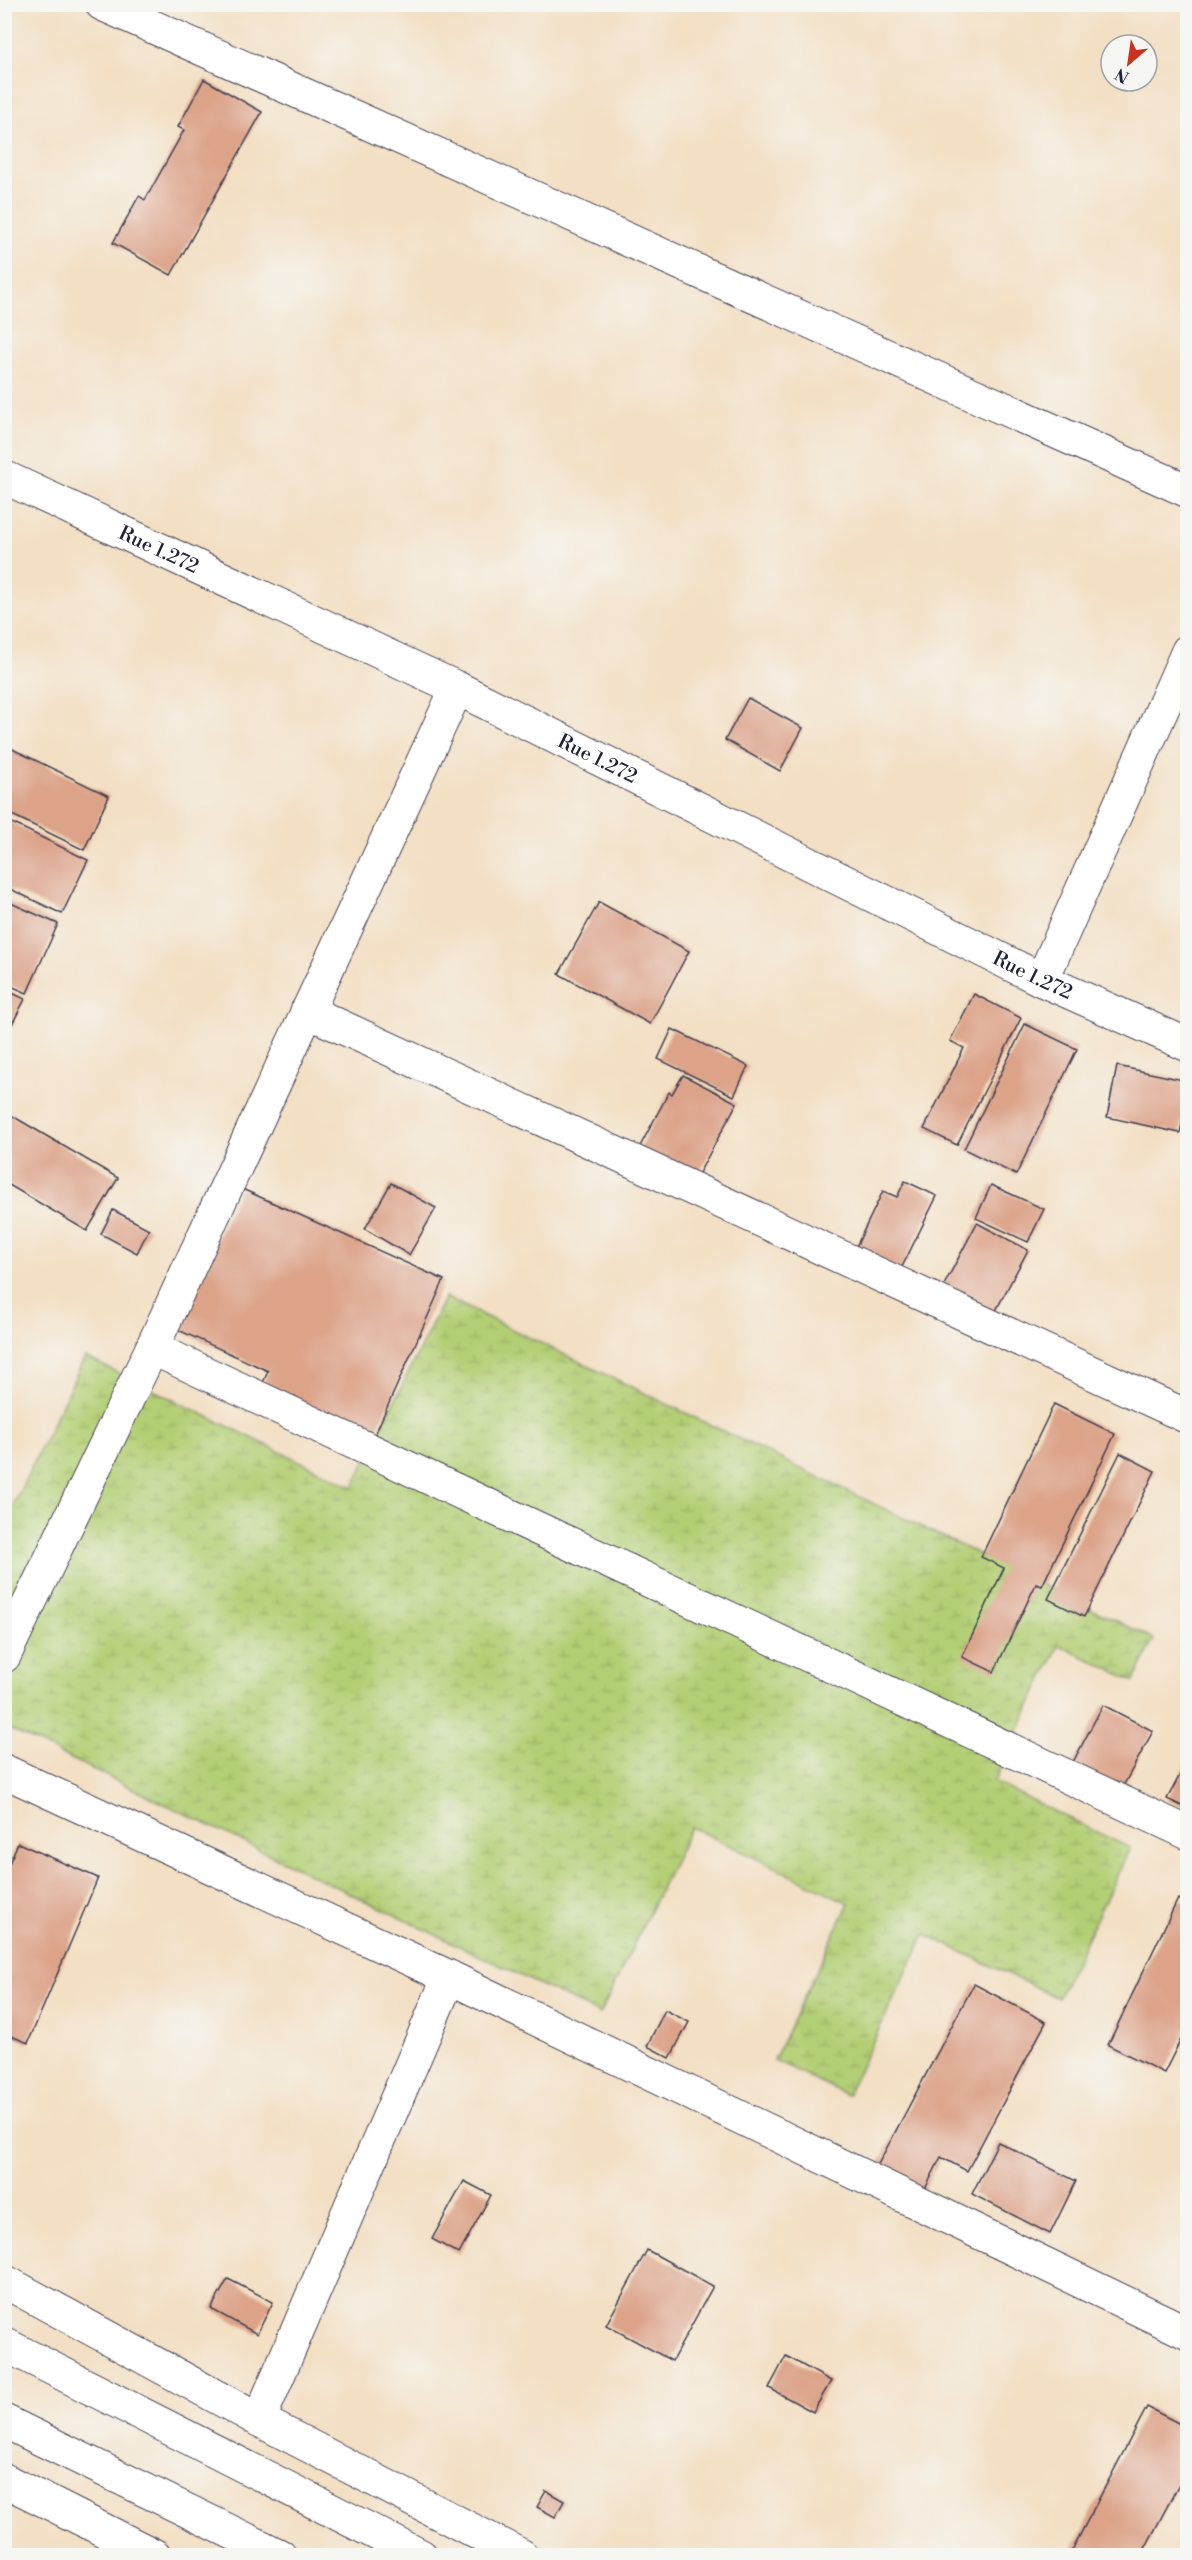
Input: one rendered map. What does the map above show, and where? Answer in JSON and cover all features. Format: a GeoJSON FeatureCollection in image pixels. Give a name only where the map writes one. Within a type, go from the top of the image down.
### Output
{"type":"FeatureCollection","features":[{"type":"Feature","properties":{"kind":"street"},"geometry":{"type":"LineString","coordinates":[[102,4],[1188,491]]}},
{"type":"Feature","properties":{"kind":"street","name":"Rue 1.272"},"geometry":{"type":"LineString","coordinates":[[5,477],[457,688],[1042,980],[1188,1045]]}},
{"type":"Feature","properties":{"kind":"street"},"geometry":{"type":"LineString","coordinates":[[1042,980],[1188,651]]}},
{"type":"Feature","properties":{"kind":"street"},"geometry":{"type":"LineString","coordinates":[[4,1656],[152,1348],[457,688]]}},
{"type":"Feature","properties":{"kind":"street"},"geometry":{"type":"LineString","coordinates":[[307,1011],[1188,1417]]}},
{"type":"Feature","properties":{"kind":"street"},"geometry":{"type":"LineString","coordinates":[[152,1348],[1188,1833]]}},
{"type":"Feature","properties":{"kind":"street"},"geometry":{"type":"LineString","coordinates":[[4,1771],[449,1977],[1188,2333]]}},
{"type":"Feature","properties":{"kind":"street"},"geometry":{"type":"LineString","coordinates":[[259,2420],[449,1977]]}},
{"type":"Feature","properties":{"kind":"street"},"geometry":{"type":"LineString","coordinates":[[4,2281],[259,2420],[522,2556]]}},
{"type":"Feature","properties":{"kind":"street"},"geometry":{"type":"LineString","coordinates":[[4,2344],[421,2556]]}},
{"type":"Feature","properties":{"kind":"street"},"geometry":{"type":"LineString","coordinates":[[4,2421],[280,2556]]}},
{"type":"Feature","properties":{"kind":"street"},"geometry":{"type":"LineString","coordinates":[[4,2480],[155,2556]]}},
{"type":"Feature","properties":{"kind":"green space"},"geometry":{"type":"Polygon","coordinates":[[[445,1297],[1154,1639],[1134,1681],[1059,1645],[994,1782],[1130,1848],[1058,1998],[925,1934],[847,2095],[774,2060],[849,1903],[691,1827],[600,2014],[5,1727],[4,1524],[85,1357],[353,1487],[445,1297]]]}},
{"type":"Feature","properties":{"kind":"building"},"geometry":{"type":"Polygon","coordinates":[[[204,79],[262,112],[171,275],[113,243],[139,196],[145,200],[184,130],[178,127],[204,79]]]}},
{"type":"Feature","properties":{"kind":"building"},"geometry":{"type":"Polygon","coordinates":[[[748,698],[803,728],[780,771],[725,740],[748,698]]]}},
{"type":"Feature","properties":{"kind":"building"},"geometry":{"type":"Polygon","coordinates":[[[4,745],[109,796],[84,850],[4,811],[4,745]]]}},
{"type":"Feature","properties":{"kind":"building"},"geometry":{"type":"Polygon","coordinates":[[[4,819],[88,860],[62,914],[4,886],[4,819]]]}},
{"type":"Feature","properties":{"kind":"building"},"geometry":{"type":"Polygon","coordinates":[[[4,900],[58,924],[27,993],[4,983],[4,900]]]}},
{"type":"Feature","properties":{"kind":"building"},"geometry":{"type":"Polygon","coordinates":[[[599,902],[689,951],[650,1024],[559,974],[599,902]]]}},
{"type":"Feature","properties":{"kind":"building"},"geometry":{"type":"Polygon","coordinates":[[[4,989],[25,999],[4,1040],[4,989]]]}},
{"type":"Feature","properties":{"kind":"building"},"geometry":{"type":"Polygon","coordinates":[[[974,994],[1021,1018],[957,1145],[924,1129],[964,1048],[950,1041],[974,994]]]}},
{"type":"Feature","properties":{"kind":"building"},"geometry":{"type":"Polygon","coordinates":[[[1025,1024],[1077,1049],[1016,1175],[964,1149],[1025,1024]]]}},
{"type":"Feature","properties":{"kind":"building"},"geometry":{"type":"Polygon","coordinates":[[[672,1029],[748,1066],[734,1096],[658,1059],[672,1029]]]}},
{"type":"Feature","properties":{"kind":"building"},"geometry":{"type":"Polygon","coordinates":[[[1117,1066],[1188,1081],[1188,1097],[1180,1133],[1107,1117],[1117,1066]]]}},
{"type":"Feature","properties":{"kind":"building"},"geometry":{"type":"Polygon","coordinates":[[[683,1075],[737,1103],[693,1184],[636,1154],[669,1092],[672,1094],[683,1075]]]}},
{"type":"Feature","properties":{"kind":"building"},"geometry":{"type":"Polygon","coordinates":[[[4,1111],[118,1178],[87,1231],[4,1182],[4,1111]]]}},
{"type":"Feature","properties":{"kind":"building"},"geometry":{"type":"Polygon","coordinates":[[[905,1181],[937,1196],[899,1273],[854,1251],[883,1191],[897,1197],[905,1181]]]}},
{"type":"Feature","properties":{"kind":"building"},"geometry":{"type":"Polygon","coordinates":[[[391,1183],[436,1208],[409,1255],[365,1229],[391,1183]]]}},
{"type":"Feature","properties":{"kind":"building"},"geometry":{"type":"Polygon","coordinates":[[[991,1185],[1044,1209],[1028,1242],[976,1218],[991,1185]]]}},
{"type":"Feature","properties":{"kind":"building"},"geometry":{"type":"Polygon","coordinates":[[[240,1188],[444,1280],[372,1441],[260,1390],[268,1371],[176,1329],[240,1188]]]}},
{"type":"Feature","properties":{"kind":"building"},"geometry":{"type":"Polygon","coordinates":[[[113,1210],[149,1229],[137,1253],[101,1234],[113,1210]]]}},
{"type":"Feature","properties":{"kind":"building"},"geometry":{"type":"Polygon","coordinates":[[[977,1223],[1028,1250],[994,1314],[943,1287],[977,1223]]]}},
{"type":"Feature","properties":{"kind":"building"},"geometry":{"type":"Polygon","coordinates":[[[1054,1404],[1115,1434],[1042,1586],[1036,1584],[994,1672],[962,1657],[1004,1568],[981,1557],[1054,1404]]]}},
{"type":"Feature","properties":{"kind":"building"},"geometry":{"type":"Polygon","coordinates":[[[1120,1453],[1155,1471],[1084,1617],[1048,1599],[1120,1453]]]}},
{"type":"Feature","properties":{"kind":"building"},"geometry":{"type":"Polygon","coordinates":[[[1103,1705],[1153,1731],[1121,1790],[1072,1764],[1103,1705]]]}},
{"type":"Feature","properties":{"kind":"building"},"geometry":{"type":"Polygon","coordinates":[[[1188,1760],[1188,1809],[1167,1799],[1188,1760]]]}},
{"type":"Feature","properties":{"kind":"building"},"geometry":{"type":"Polygon","coordinates":[[[18,1843],[98,1878],[28,2043],[4,2033],[4,1875],[18,1843]]]}},
{"type":"Feature","properties":{"kind":"building"},"geometry":{"type":"Polygon","coordinates":[[[1178,1899],[1188,1904],[1188,2025],[1164,2073],[1108,2045],[1178,1899]]]}},
{"type":"Feature","properties":{"kind":"building"},"geometry":{"type":"Polygon","coordinates":[[[974,1984],[1046,2022],[967,2171],[941,2157],[921,2197],[874,2172],[974,1984]]]}},
{"type":"Feature","properties":{"kind":"building"},"geometry":{"type":"Polygon","coordinates":[[[665,2010],[689,2022],[670,2058],[647,2046],[665,2010]]]}},
{"type":"Feature","properties":{"kind":"building"},"geometry":{"type":"Polygon","coordinates":[[[998,2142],[1076,2181],[1050,2234],[972,2194],[998,2142]]]}},
{"type":"Feature","properties":{"kind":"building"},"geometry":{"type":"Polygon","coordinates":[[[1188,2151],[1188,2166],[1182,2163],[1188,2151]]]}},
{"type":"Feature","properties":{"kind":"building"},"geometry":{"type":"Polygon","coordinates":[[[464,2181],[491,2195],[459,2254],[432,2239],[464,2181]]]}},
{"type":"Feature","properties":{"kind":"building"},"geometry":{"type":"Polygon","coordinates":[[[647,2250],[713,2286],[672,2361],[606,2325],[647,2250]]]}},
{"type":"Feature","properties":{"kind":"building"},"geometry":{"type":"Polygon","coordinates":[[[228,2279],[273,2302],[257,2334],[211,2309],[228,2279]]]}},
{"type":"Feature","properties":{"kind":"building"},"geometry":{"type":"Polygon","coordinates":[[[786,2356],[831,2381],[813,2412],[769,2388],[786,2356]]]}},
{"type":"Feature","properties":{"kind":"building"},"geometry":{"type":"Polygon","coordinates":[[[1147,2407],[1188,2428],[1188,2467],[1141,2556],[1069,2556],[1147,2407]]]}},
{"type":"Feature","properties":{"kind":"building"},"geometry":{"type":"Polygon","coordinates":[[[546,2491],[564,2501],[555,2517],[537,2507],[546,2491]]]}}]}
